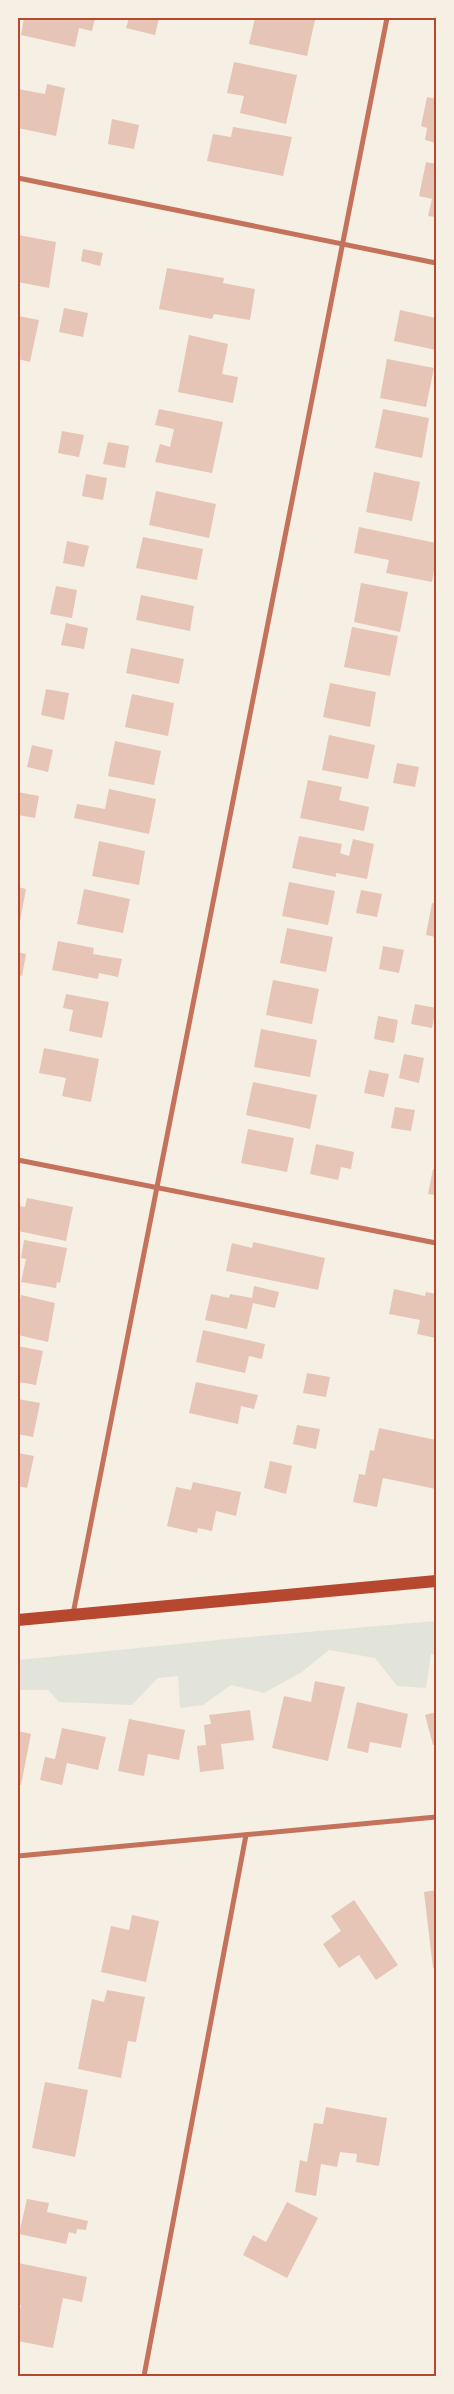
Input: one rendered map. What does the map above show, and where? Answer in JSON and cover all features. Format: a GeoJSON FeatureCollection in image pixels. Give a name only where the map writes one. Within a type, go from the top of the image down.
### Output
{"type":"FeatureCollection","features":[{"type":"Feature","properties":{"kind":"main road"},"geometry":{"type":"LineString","coordinates":[[18,1620],[436,1581]]}},
{"type":"Feature","properties":{"kind":"street"},"geometry":{"type":"LineString","coordinates":[[73,1614],[387,18]]}},
{"type":"Feature","properties":{"kind":"street"},"geometry":{"type":"LineString","coordinates":[[18,178],[436,263]]}},
{"type":"Feature","properties":{"kind":"street"},"geometry":{"type":"LineString","coordinates":[[18,1160],[436,1243]]}},
{"type":"Feature","properties":{"kind":"street"},"geometry":{"type":"LineString","coordinates":[[18,1856],[436,1817]]}},
{"type":"Feature","properties":{"kind":"street"},"geometry":{"type":"LineString","coordinates":[[144,2376],[246,1834]]}},
{"type":"Feature","properties":{"kind":"shaded area"},"geometry":{"type":"Polygon","coordinates":[[[436,1621],[436,1655],[431,1654],[426,1688],[397,1686],[375,1658],[329,1650],[302,1672],[264,1693],[231,1685],[203,1705],[180,1708],[178,1676],[158,1678],[132,1705],[59,1702],[48,1690],[18,1690],[18,1660],[237,1638],[436,1621]]]}},
{"type":"Feature","properties":{"kind":"building"},"geometry":{"type":"Polygon","coordinates":[[[24,18],[95,18],[92,31],[79,28],[75,47],[21,35],[24,18]]]}},
{"type":"Feature","properties":{"kind":"building"},"geometry":{"type":"Polygon","coordinates":[[[129,18],[159,18],[155,35],[126,28],[129,18]]]}},
{"type":"Feature","properties":{"kind":"building"},"geometry":{"type":"Polygon","coordinates":[[[255,18],[302,18],[315,20],[307,56],[249,44],[255,18]]]}},
{"type":"Feature","properties":{"kind":"building"},"geometry":{"type":"Polygon","coordinates":[[[234,62],[297,75],[286,124],[240,113],[244,96],[227,93],[234,62]]]}},
{"type":"Feature","properties":{"kind":"building"},"geometry":{"type":"Polygon","coordinates":[[[47,84],[65,88],[56,136],[18,128],[18,89],[45,94],[47,84]]]}},
{"type":"Feature","properties":{"kind":"building"},"geometry":{"type":"Polygon","coordinates":[[[427,97],[436,99],[436,143],[425,140],[427,128],[421,126],[427,97]]]}},
{"type":"Feature","properties":{"kind":"building"},"geometry":{"type":"Polygon","coordinates":[[[112,119],[139,125],[134,149],[108,144],[112,119]]]}},
{"type":"Feature","properties":{"kind":"building"},"geometry":{"type":"Polygon","coordinates":[[[233,127],[292,137],[283,176],[207,161],[213,134],[231,137],[233,127]]]}},
{"type":"Feature","properties":{"kind":"building"},"geometry":{"type":"Polygon","coordinates":[[[426,162],[436,164],[436,217],[428,216],[432,199],[419,196],[426,162]]]}},
{"type":"Feature","properties":{"kind":"building"},"geometry":{"type":"Polygon","coordinates":[[[18,235],[56,242],[49,288],[18,282],[18,235]]]}},
{"type":"Feature","properties":{"kind":"building"},"geometry":{"type":"Polygon","coordinates":[[[83,249],[103,253],[100,266],[81,261],[83,249]]]}},
{"type":"Feature","properties":{"kind":"building"},"geometry":{"type":"Polygon","coordinates":[[[167,268],[224,278],[223,283],[255,289],[250,320],[214,314],[212,319],[159,309],[167,268]]]}},
{"type":"Feature","properties":{"kind":"building"},"geometry":{"type":"Polygon","coordinates":[[[64,308],[88,313],[83,337],[59,332],[64,308]]]}},
{"type":"Feature","properties":{"kind":"building"},"geometry":{"type":"Polygon","coordinates":[[[400,310],[436,318],[436,350],[394,341],[400,310]]]}},
{"type":"Feature","properties":{"kind":"building"},"geometry":{"type":"Polygon","coordinates":[[[18,316],[39,320],[30,362],[18,359],[18,316]]]}},
{"type":"Feature","properties":{"kind":"building"},"geometry":{"type":"Polygon","coordinates":[[[189,335],[228,344],[222,374],[238,377],[233,403],[178,392],[189,335]]]}},
{"type":"Feature","properties":{"kind":"building"},"geometry":{"type":"Polygon","coordinates":[[[387,359],[434,368],[426,407],[380,398],[387,359]]]}},
{"type":"Feature","properties":{"kind":"building"},"geometry":{"type":"Polygon","coordinates":[[[159,409],[223,422],[212,473],[155,462],[160,444],[170,447],[174,429],[155,425],[159,409]]]}},
{"type":"Feature","properties":{"kind":"building"},"geometry":{"type":"Polygon","coordinates":[[[383,409],[429,418],[422,458],[375,448],[383,409]]]}},
{"type":"Feature","properties":{"kind":"building"},"geometry":{"type":"Polygon","coordinates":[[[62,431],[84,435],[79,457],[58,453],[62,431]]]}},
{"type":"Feature","properties":{"kind":"building"},"geometry":{"type":"Polygon","coordinates":[[[108,442],[129,446],[125,468],[103,464],[108,442]]]}},
{"type":"Feature","properties":{"kind":"building"},"geometry":{"type":"Polygon","coordinates":[[[374,472],[420,482],[412,521],[366,512],[374,472]]]}},
{"type":"Feature","properties":{"kind":"building"},"geometry":{"type":"Polygon","coordinates":[[[86,474],[107,478],[103,500],[82,496],[86,474]]]}},
{"type":"Feature","properties":{"kind":"building"},"geometry":{"type":"Polygon","coordinates":[[[156,491],[216,504],[209,538],[149,525],[156,491]]]}},
{"type":"Feature","properties":{"kind":"building"},"geometry":{"type":"Polygon","coordinates":[[[359,527],[436,543],[436,559],[432,582],[386,573],[389,560],[354,553],[359,527]]]}},
{"type":"Feature","properties":{"kind":"building"},"geometry":{"type":"Polygon","coordinates":[[[143,537],[203,549],[197,580],[136,568],[143,537]]]}},
{"type":"Feature","properties":{"kind":"building"},"geometry":{"type":"Polygon","coordinates":[[[67,541],[89,546],[84,567],[63,563],[67,541]]]}},
{"type":"Feature","properties":{"kind":"building"},"geometry":{"type":"Polygon","coordinates":[[[361,583],[408,592],[400,632],[354,622],[361,583]]]}},
{"type":"Feature","properties":{"kind":"building"},"geometry":{"type":"Polygon","coordinates":[[[56,586],[77,590],[72,618],[50,614],[56,586]]]}},
{"type":"Feature","properties":{"kind":"building"},"geometry":{"type":"Polygon","coordinates":[[[141,595],[194,606],[190,631],[136,620],[141,595]]]}},
{"type":"Feature","properties":{"kind":"building"},"geometry":{"type":"Polygon","coordinates":[[[66,623],[88,628],[84,649],[61,645],[66,623]]]}},
{"type":"Feature","properties":{"kind":"building"},"geometry":{"type":"Polygon","coordinates":[[[352,627],[398,636],[390,676],[344,667],[352,627]]]}},
{"type":"Feature","properties":{"kind":"building"},"geometry":{"type":"Polygon","coordinates":[[[131,648],[184,659],[179,684],[126,673],[131,648]]]}},
{"type":"Feature","properties":{"kind":"building"},"geometry":{"type":"Polygon","coordinates":[[[330,683],[376,692],[370,727],[323,717],[330,683]]]}},
{"type":"Feature","properties":{"kind":"building"},"geometry":{"type":"Polygon","coordinates":[[[46,689],[69,693],[64,720],[41,715],[46,689]]]}},
{"type":"Feature","properties":{"kind":"building"},"geometry":{"type":"Polygon","coordinates":[[[132,694],[174,703],[168,736],[125,727],[132,694]]]}},
{"type":"Feature","properties":{"kind":"building"},"geometry":{"type":"Polygon","coordinates":[[[329,735],[375,745],[368,779],[322,770],[329,735]]]}},
{"type":"Feature","properties":{"kind":"building"},"geometry":{"type":"Polygon","coordinates":[[[115,741],[161,751],[154,785],[108,776],[115,741]]]}},
{"type":"Feature","properties":{"kind":"building"},"geometry":{"type":"Polygon","coordinates":[[[32,745],[53,750],[48,772],[27,767],[32,745]]]}},
{"type":"Feature","properties":{"kind":"building"},"geometry":{"type":"Polygon","coordinates":[[[397,763],[419,767],[415,787],[393,783],[397,763]]]}},
{"type":"Feature","properties":{"kind":"building"},"geometry":{"type":"Polygon","coordinates":[[[308,780],[342,787],[339,800],[369,807],[364,831],[300,818],[308,780]]]}},
{"type":"Feature","properties":{"kind":"building"},"geometry":{"type":"Polygon","coordinates":[[[109,789],[156,799],[149,834],[74,818],[77,804],[105,809],[109,789]]]}},
{"type":"Feature","properties":{"kind":"building"},"geometry":{"type":"Polygon","coordinates":[[[18,792],[39,796],[35,818],[18,815],[18,792]]]}},
{"type":"Feature","properties":{"kind":"building"},"geometry":{"type":"Polygon","coordinates":[[[299,836],[342,844],[340,853],[349,856],[353,839],[374,844],[367,879],[336,873],[336,877],[292,868],[299,836]]]}},
{"type":"Feature","properties":{"kind":"building"},"geometry":{"type":"Polygon","coordinates":[[[99,841],[145,851],[139,885],[92,876],[99,841]]]}},
{"type":"Feature","properties":{"kind":"building"},"geometry":{"type":"Polygon","coordinates":[[[289,882],[335,891],[328,925],[282,916],[289,882]]]}},
{"type":"Feature","properties":{"kind":"building"},"geometry":{"type":"Polygon","coordinates":[[[18,887],[26,889],[20,921],[18,920],[18,887]]]}},
{"type":"Feature","properties":{"kind":"building"},"geometry":{"type":"Polygon","coordinates":[[[84,889],[130,899],[123,933],[77,924],[84,889]]]}},
{"type":"Feature","properties":{"kind":"building"},"geometry":{"type":"Polygon","coordinates":[[[361,890],[382,894],[377,917],[356,913],[361,890]]]}},
{"type":"Feature","properties":{"kind":"building"},"geometry":{"type":"Polygon","coordinates":[[[432,903],[436,904],[436,937],[426,935],[432,903]]]}},
{"type":"Feature","properties":{"kind":"building"},"geometry":{"type":"Polygon","coordinates":[[[287,928],[333,937],[326,972],[280,963],[287,928]]]}},
{"type":"Feature","properties":{"kind":"building"},"geometry":{"type":"Polygon","coordinates":[[[58,941],[94,948],[93,954],[122,959],[118,977],[99,973],[98,979],[52,970],[58,941]]]}},
{"type":"Feature","properties":{"kind":"building"},"geometry":{"type":"Polygon","coordinates":[[[383,946],[404,950],[399,973],[379,969],[383,946]]]}},
{"type":"Feature","properties":{"kind":"building"},"geometry":{"type":"Polygon","coordinates":[[[18,952],[26,954],[22,976],[18,975],[18,952]]]}},
{"type":"Feature","properties":{"kind":"building"},"geometry":{"type":"Polygon","coordinates":[[[273,980],[319,989],[312,1024],[266,1015],[273,980]]]}},
{"type":"Feature","properties":{"kind":"building"},"geometry":{"type":"Polygon","coordinates":[[[66,994],[109,1002],[102,1038],[69,1031],[73,1010],[63,1008],[66,994]]]}},
{"type":"Feature","properties":{"kind":"building"},"geometry":{"type":"Polygon","coordinates":[[[415,1004],[436,1008],[432,1028],[411,1024],[415,1004]]]}},
{"type":"Feature","properties":{"kind":"building"},"geometry":{"type":"Polygon","coordinates":[[[378,1016],[398,1020],[394,1043],[374,1039],[378,1016]]]}},
{"type":"Feature","properties":{"kind":"building"},"geometry":{"type":"Polygon","coordinates":[[[261,1029],[317,1040],[310,1077],[254,1067],[261,1029]]]}},
{"type":"Feature","properties":{"kind":"building"},"geometry":{"type":"Polygon","coordinates":[[[44,1048],[99,1059],[91,1102],[62,1096],[66,1078],[39,1073],[44,1048]]]}},
{"type":"Feature","properties":{"kind":"building"},"geometry":{"type":"Polygon","coordinates":[[[404,1054],[424,1058],[419,1083],[399,1078],[404,1054]]]}},
{"type":"Feature","properties":{"kind":"building"},"geometry":{"type":"Polygon","coordinates":[[[369,1070],[389,1074],[384,1097],[364,1093],[369,1070]]]}},
{"type":"Feature","properties":{"kind":"building"},"geometry":{"type":"Polygon","coordinates":[[[253,1082],[317,1095],[310,1129],[246,1115],[253,1082]]]}},
{"type":"Feature","properties":{"kind":"building"},"geometry":{"type":"Polygon","coordinates":[[[395,1107],[415,1110],[411,1131],[391,1128],[395,1107]]]}},
{"type":"Feature","properties":{"kind":"building"},"geometry":{"type":"Polygon","coordinates":[[[248,1129],[294,1138],[287,1172],[241,1163],[248,1129]]]}},
{"type":"Feature","properties":{"kind":"building"},"geometry":{"type":"Polygon","coordinates":[[[316,1144],[354,1152],[351,1169],[341,1167],[338,1180],[310,1174],[316,1144]]]}},
{"type":"Feature","properties":{"kind":"building"},"geometry":{"type":"Polygon","coordinates":[[[433,1169],[436,1170],[436,1195],[428,1194],[433,1169]]]}},
{"type":"Feature","properties":{"kind":"building"},"geometry":{"type":"Polygon","coordinates":[[[27,1198],[73,1207],[66,1241],[18,1231],[18,1206],[25,1207],[27,1198]]]}},
{"type":"Feature","properties":{"kind":"building"},"geometry":{"type":"Polygon","coordinates":[[[24,1240],[67,1248],[60,1283],[57,1282],[56,1288],[21,1282],[26,1259],[21,1258],[24,1240]]]}},
{"type":"Feature","properties":{"kind":"building"},"geometry":{"type":"Polygon","coordinates":[[[253,1242],[325,1258],[318,1290],[226,1271],[232,1243],[252,1248],[253,1242]]]}},
{"type":"Feature","properties":{"kind":"building"},"geometry":{"type":"Polygon","coordinates":[[[254,1286],[279,1292],[275,1308],[253,1303],[247,1329],[205,1320],[211,1294],[229,1298],[230,1294],[252,1298],[254,1286]]]}},
{"type":"Feature","properties":{"kind":"building"},"geometry":{"type":"Polygon","coordinates":[[[394,1289],[425,1296],[426,1292],[436,1294],[436,1338],[417,1334],[420,1320],[389,1314],[394,1289]]]}},
{"type":"Feature","properties":{"kind":"building"},"geometry":{"type":"Polygon","coordinates":[[[21,1295],[55,1303],[48,1342],[18,1335],[18,1310],[21,1295]]]}},
{"type":"Feature","properties":{"kind":"building"},"geometry":{"type":"Polygon","coordinates":[[[203,1330],[265,1344],[262,1359],[249,1356],[245,1373],[196,1362],[203,1330]]]}},
{"type":"Feature","properties":{"kind":"building"},"geometry":{"type":"Polygon","coordinates":[[[18,1346],[43,1351],[36,1385],[18,1382],[18,1346]]]}},
{"type":"Feature","properties":{"kind":"building"},"geometry":{"type":"Polygon","coordinates":[[[307,1373],[330,1377],[326,1397],[303,1393],[307,1373]]]}},
{"type":"Feature","properties":{"kind":"building"},"geometry":{"type":"Polygon","coordinates":[[[196,1382],[258,1395],[254,1409],[241,1406],[238,1424],[189,1413],[196,1382]]]}},
{"type":"Feature","properties":{"kind":"building"},"geometry":{"type":"Polygon","coordinates":[[[18,1399],[40,1403],[33,1437],[18,1434],[18,1399]]]}},
{"type":"Feature","properties":{"kind":"building"},"geometry":{"type":"Polygon","coordinates":[[[297,1425],[320,1429],[316,1449],[293,1444],[297,1425]]]}},
{"type":"Feature","properties":{"kind":"building"},"geometry":{"type":"Polygon","coordinates":[[[379,1428],[436,1440],[436,1489],[383,1478],[377,1507],[353,1502],[359,1474],[365,1475],[370,1450],[374,1451],[379,1428]]]}},
{"type":"Feature","properties":{"kind":"building"},"geometry":{"type":"Polygon","coordinates":[[[18,1453],[34,1456],[27,1488],[18,1486],[18,1453]]]}},
{"type":"Feature","properties":{"kind":"building"},"geometry":{"type":"Polygon","coordinates":[[[270,1461],[292,1466],[286,1494],[264,1488],[270,1461]]]}},
{"type":"Feature","properties":{"kind":"building"},"geometry":{"type":"Polygon","coordinates":[[[193,1482],[241,1492],[236,1516],[216,1511],[212,1531],[198,1528],[197,1533],[167,1526],[176,1487],[191,1490],[193,1482]]]}},
{"type":"Feature","properties":{"kind":"building"},"geometry":{"type":"Polygon","coordinates":[[[315,1681],[345,1687],[328,1761],[272,1748],[284,1696],[311,1702],[315,1681]]]}},
{"type":"Feature","properties":{"kind":"building"},"geometry":{"type":"Polygon","coordinates":[[[357,1702],[408,1714],[401,1748],[370,1742],[368,1753],[347,1748],[357,1702]]]}},
{"type":"Feature","properties":{"kind":"building"},"geometry":{"type":"Polygon","coordinates":[[[250,1710],[254,1740],[221,1744],[224,1769],[200,1772],[197,1746],[206,1745],[204,1725],[211,1724],[209,1715],[250,1710]]]}},
{"type":"Feature","properties":{"kind":"building"},"geometry":{"type":"Polygon","coordinates":[[[436,1712],[436,1744],[433,1745],[425,1715],[436,1712]]]}},
{"type":"Feature","properties":{"kind":"building"},"geometry":{"type":"Polygon","coordinates":[[[129,1719],[185,1730],[179,1760],[148,1754],[144,1776],[118,1771],[129,1719]]]}},
{"type":"Feature","properties":{"kind":"building"},"geometry":{"type":"Polygon","coordinates":[[[62,1728],[106,1737],[98,1770],[67,1763],[62,1785],[40,1780],[45,1757],[55,1759],[62,1728]]]}},
{"type":"Feature","properties":{"kind":"building"},"geometry":{"type":"Polygon","coordinates":[[[18,1731],[31,1734],[21,1785],[18,1785],[18,1731]]]}},
{"type":"Feature","properties":{"kind":"building"},"geometry":{"type":"Polygon","coordinates":[[[436,1890],[436,1968],[433,1968],[424,1892],[436,1890]]]}},
{"type":"Feature","properties":{"kind":"building"},"geometry":{"type":"Polygon","coordinates":[[[354,1900],[398,1965],[376,1980],[359,1955],[339,1968],[323,1944],[341,1931],[331,1916],[354,1900]]]}},
{"type":"Feature","properties":{"kind":"building"},"geometry":{"type":"Polygon","coordinates":[[[132,1915],[159,1921],[146,1982],[101,1972],[111,1926],[129,1930],[132,1915]]]}},
{"type":"Feature","properties":{"kind":"building"},"geometry":{"type":"Polygon","coordinates":[[[107,1990],[145,1997],[136,2042],[128,2041],[121,2078],[78,2069],[92,1999],[104,2002],[107,1990]]]}},
{"type":"Feature","properties":{"kind":"building"},"geometry":{"type":"Polygon","coordinates":[[[45,2082],[88,2090],[75,2157],[32,2148],[45,2082]]]}},
{"type":"Feature","properties":{"kind":"building"},"geometry":{"type":"Polygon","coordinates":[[[326,2107],[387,2118],[379,2166],[356,2162],[357,2154],[340,2152],[337,2167],[321,2164],[316,2196],[295,2192],[300,2160],[307,2162],[314,2123],[323,2124],[326,2107]]]}},
{"type":"Feature","properties":{"kind":"building"},"geometry":{"type":"Polygon","coordinates":[[[27,2199],[49,2203],[47,2212],[88,2221],[86,2230],[77,2229],[76,2234],[69,2232],[66,2244],[19,2234],[27,2199]]]}},
{"type":"Feature","properties":{"kind":"building"},"geometry":{"type":"Polygon","coordinates":[[[287,2202],[318,2218],[287,2278],[243,2255],[253,2235],[266,2242],[287,2202]]]}},
{"type":"Feature","properties":{"kind":"building"},"geometry":{"type":"Polygon","coordinates":[[[18,2263],[87,2277],[82,2302],[63,2298],[53,2348],[18,2341],[18,2320],[21,2305],[18,2305],[18,2263]]]}}]}
